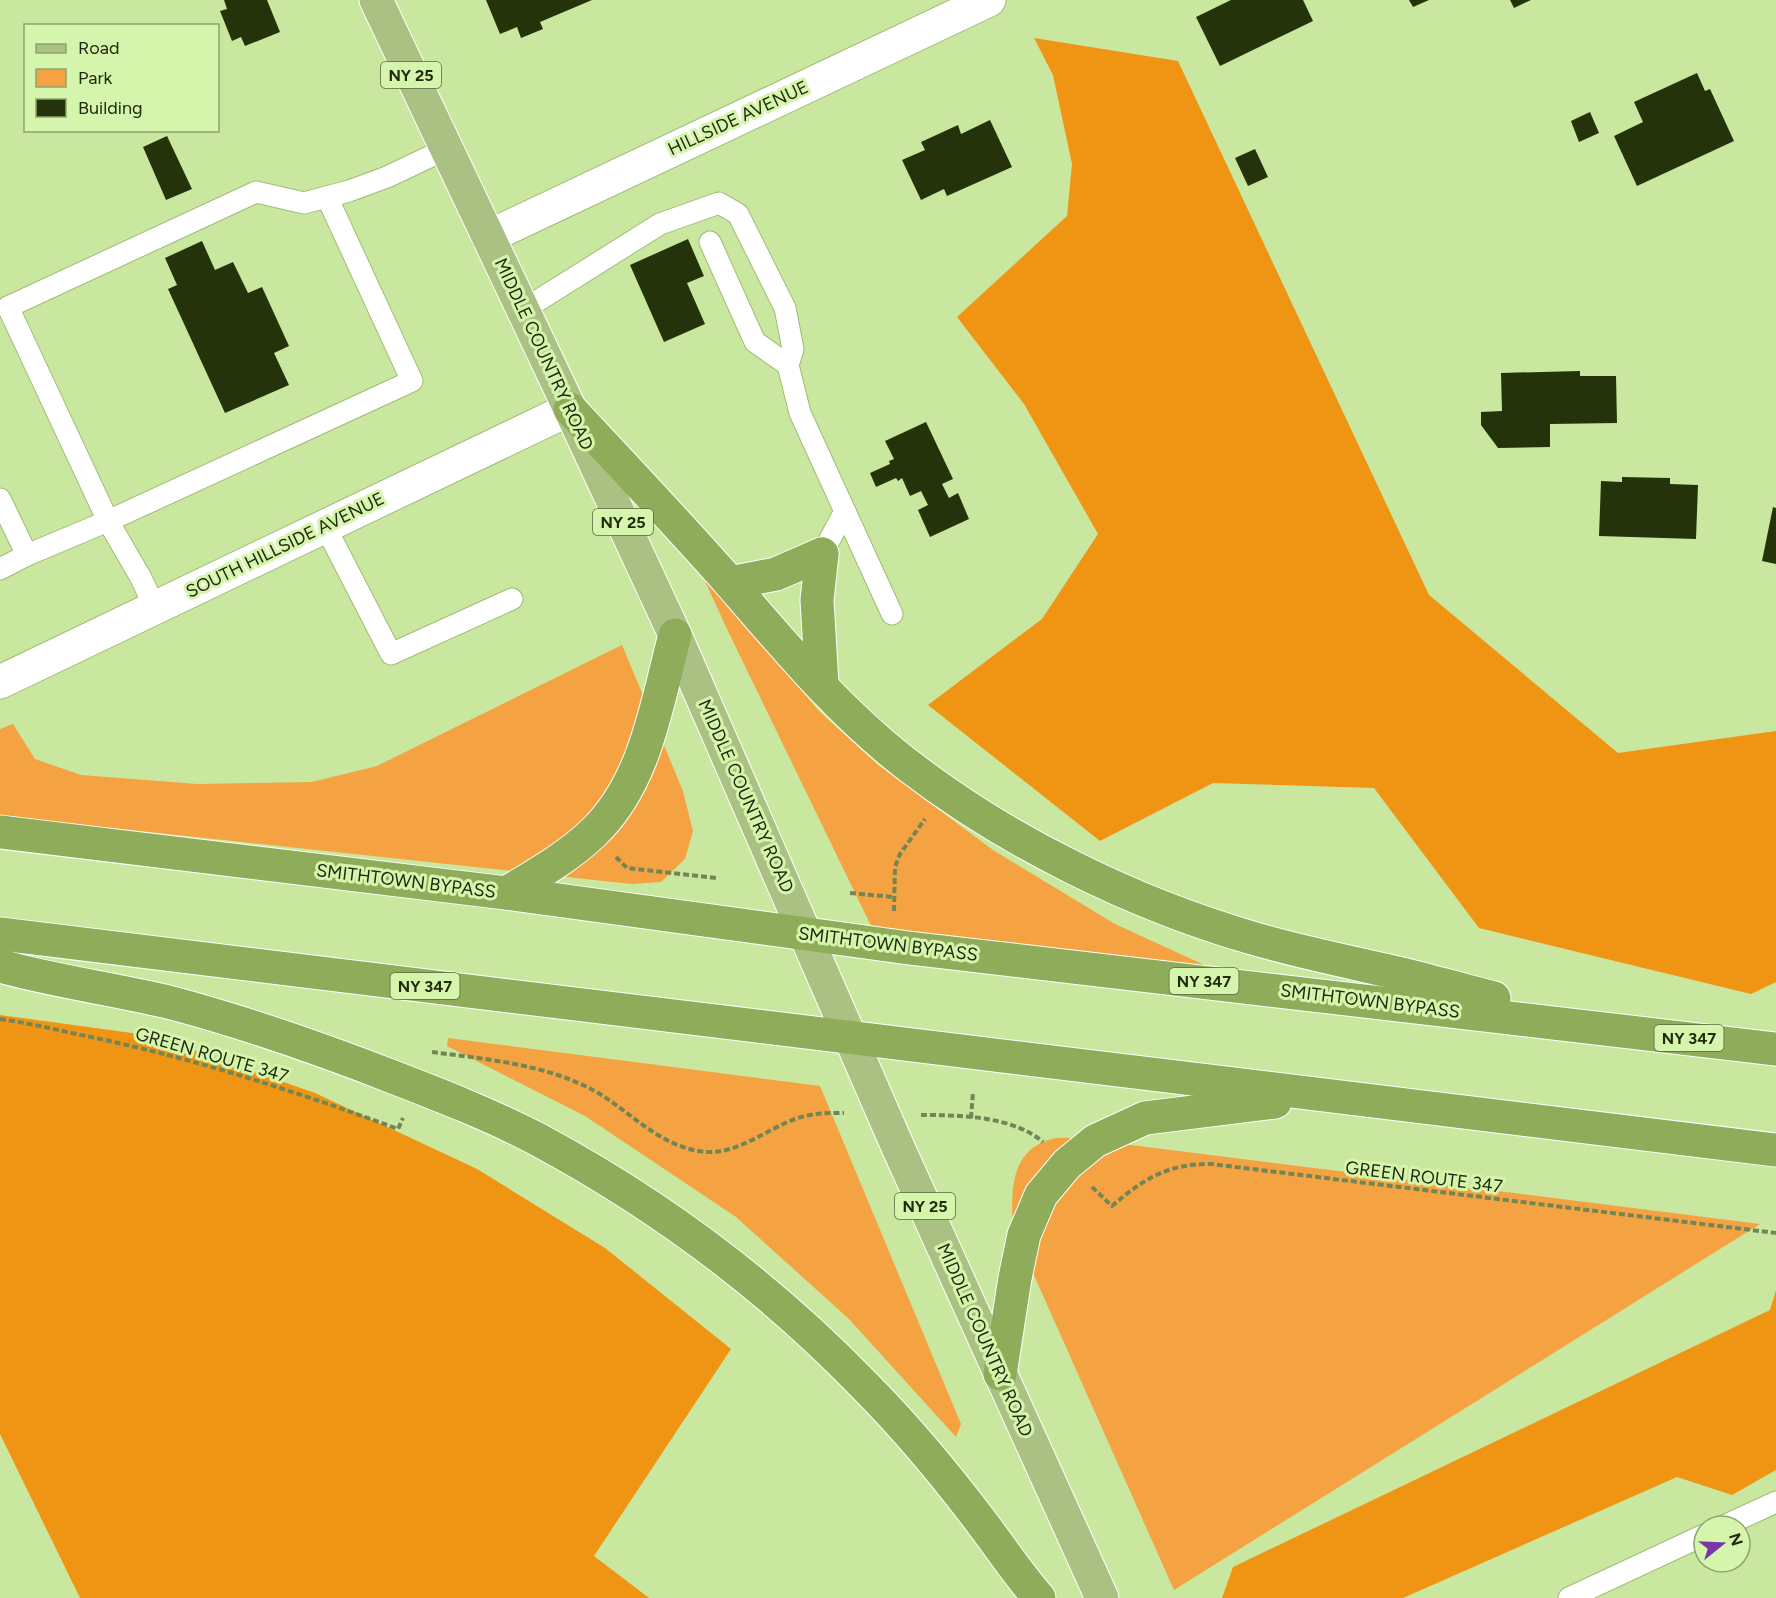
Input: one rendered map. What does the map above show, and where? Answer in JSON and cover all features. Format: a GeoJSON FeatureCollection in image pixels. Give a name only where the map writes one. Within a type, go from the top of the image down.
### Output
{"type":"FeatureCollection","features":[{"type":"Feature","properties":{"kind":"highway"},"geometry":{"type":"LineString","coordinates":[[570,409],[822,685],[907,764],[944,791],[1013,834],[1101,881],[1249,937],[1409,976],[1603,1028]]}},
{"type":"Feature","properties":{"kind":"highway"},"geometry":{"type":"LineString","coordinates":[[730,583],[776,574],[822,554],[818,600],[822,685]]}},
{"type":"Feature","properties":{"kind":"highway"},"geometry":{"type":"LineString","coordinates":[[506,893],[550,867],[579,845],[593,833],[618,802],[636,770],[646,742],[675,635]]}},
{"type":"Feature","properties":{"kind":"highway","name":"SMITHTOWN BYPASS"},"geometry":{"type":"LineString","coordinates":[[0,832],[506,893],[909,948],[1776,1049]]}},
{"type":"Feature","properties":{"kind":"highway","name":"NY 347"},"geometry":{"type":"LineString","coordinates":[[0,934],[1776,1150]]}},
{"type":"Feature","properties":{"kind":"highway"},"geometry":{"type":"LineString","coordinates":[[0,966],[38,977],[171,1003],[297,1041],[477,1110],[536,1139],[596,1173],[655,1210],[712,1250],[814,1335],[863,1384],[944,1473],[1017,1573],[1039,1598]]}},
{"type":"Feature","properties":{"kind":"highway"},"geometry":{"type":"LineString","coordinates":[[1000,1374],[1024,1235],[1041,1195],[1053,1179],[1081,1152],[1112,1132],[1145,1118],[1325,1096]]}},
{"type":"Feature","properties":{"kind":"main road","name":"MIDDLE COUNTRY ROAD"},"geometry":{"type":"LineString","coordinates":[[376,0],[675,635],[851,1038],[1102,1598]]}},
{"type":"Feature","properties":{"kind":"street","name":"HILLSIDE AVENUE"},"geometry":{"type":"LineString","coordinates":[[488,237],[988,0]]}},
{"type":"Feature","properties":{"kind":"street","name":"SOUTH HILLSIDE AVENUE"},"geometry":{"type":"LineString","coordinates":[[0,682],[570,409]]}},
{"type":"Feature","properties":{"kind":"lane"},"geometry":{"type":"LineString","coordinates":[[155,608],[141,578],[108,521],[8,307],[256,192],[304,203],[387,177],[446,149]]}},
{"type":"Feature","properties":{"kind":"lane"},"geometry":{"type":"LineString","coordinates":[[0,569],[412,381],[327,197]]}},
{"type":"Feature","properties":{"kind":"lane"},"geometry":{"type":"LineString","coordinates":[[523,310],[660,224],[719,204],[738,214],[785,308],[793,349],[788,364],[800,413],[892,614]]}},
{"type":"Feature","properties":{"kind":"lane"},"geometry":{"type":"LineString","coordinates":[[710,242],[755,342],[788,364]]}},
{"type":"Feature","properties":{"kind":"lane"},"geometry":{"type":"LineString","coordinates":[[0,499],[27,555]]}},
{"type":"Feature","properties":{"kind":"lane"},"geometry":{"type":"LineString","coordinates":[[822,554],[845,511]]}},
{"type":"Feature","properties":{"kind":"lane"},"geometry":{"type":"LineString","coordinates":[[325,526],[391,654],[512,599]]}},
{"type":"Feature","properties":{"kind":"lane"},"geometry":{"type":"LineString","coordinates":[[1750,1514],[1776,1502]]}},
{"type":"Feature","properties":{"kind":"lane"},"geometry":{"type":"LineString","coordinates":[[1569,1598],[1692,1541]]}},
{"type":"Feature","properties":{"kind":"path"},"geometry":{"type":"LineString","coordinates":[[894,912],[895,867],[900,854],[928,814]]}},
{"type":"Feature","properties":{"kind":"path"},"geometry":{"type":"LineString","coordinates":[[610,849],[627,868],[716,878]]}},
{"type":"Feature","properties":{"kind":"path"},"geometry":{"type":"LineString","coordinates":[[850,893],[893,897]]}},
{"type":"Feature","properties":{"kind":"path","name":"GREEN ROUTE 347"},"geometry":{"type":"LineString","coordinates":[[0,1019],[135,1046],[200,1062],[331,1104],[398,1129],[404,1116]]}},
{"type":"Feature","properties":{"kind":"path"},"geometry":{"type":"LineString","coordinates":[[430,1052],[500,1061],[561,1076],[591,1089],[666,1140],[707,1152],[743,1143],[794,1120],[818,1113]]}},
{"type":"Feature","properties":{"kind":"path"},"geometry":{"type":"LineString","coordinates":[[971,1118],[973,1092]]}},
{"type":"Feature","properties":{"kind":"path"},"geometry":{"type":"LineString","coordinates":[[952,1115],[1016,1125],[1031,1131],[1050,1148]]}},
{"type":"Feature","properties":{"kind":"path","name":"GREEN ROUTE 347"},"geometry":{"type":"LineString","coordinates":[[1088,1184],[1112,1206],[1159,1172],[1194,1164],[1211,1164],[1776,1233]]}},
{"type":"Feature","properties":{"kind":"green space"},"geometry":{"type":"Polygon","coordinates":[[[699,568],[819,711],[877,764],[993,850],[1115,924],[1213,969],[874,932],[699,568]]]}},
{"type":"Feature","properties":{"kind":"green space"},"geometry":{"type":"Polygon","coordinates":[[[622,645],[683,791],[693,831],[685,859],[661,882],[632,884],[0,816],[0,729],[13,724],[35,759],[81,775],[197,784],[312,782],[377,766],[622,645]]]}},
{"type":"Feature","properties":{"kind":"green space"},"geometry":{"type":"Polygon","coordinates":[[[448,1038],[820,1086],[961,1424],[956,1437],[849,1319],[736,1217],[585,1116],[447,1046],[448,1038]]]}},
{"type":"Feature","properties":{"kind":"green space"},"geometry":{"type":"Polygon","coordinates":[[[1055,1138],[1075,1138],[1760,1224],[1174,1590],[1013,1228],[1013,1188],[1020,1163],[1027,1153],[1038,1145],[1055,1138]]]}},
{"type":"Feature","properties":{"kind":"shaded area"},"geometry":{"type":"Polygon","coordinates":[[[1034,38],[1178,61],[1429,595],[1618,753],[1776,731],[1776,982],[1751,994],[1479,928],[1374,788],[1213,783],[1100,841],[928,705],[1042,619],[1098,534],[1024,404],[957,317],[1067,216],[1072,164],[1053,75],[1034,38]]]}},
{"type":"Feature","properties":{"kind":"shaded area"},"geometry":{"type":"Polygon","coordinates":[[[0,1015],[154,1036],[315,1093],[477,1169],[605,1248],[731,1349],[594,1556],[649,1598],[80,1598],[0,1434],[0,1015]]]}},
{"type":"Feature","properties":{"kind":"shaded area"},"geometry":{"type":"Polygon","coordinates":[[[1776,1290],[1776,1470],[1732,1495],[1677,1477],[1403,1598],[1222,1598],[1233,1567],[1770,1310],[1776,1290]]]}},
{"type":"Feature","properties":{"kind":"building"},"geometry":{"type":"Polygon","coordinates":[[[224,0],[267,0],[280,32],[245,46],[241,37],[232,41],[220,11],[227,9],[224,0]]]}},
{"type":"Feature","properties":{"kind":"building"},"geometry":{"type":"Polygon","coordinates":[[[486,0],[592,0],[540,22],[543,29],[521,38],[517,27],[500,34],[486,0]]]}},
{"type":"Feature","properties":{"kind":"building"},"geometry":{"type":"Polygon","coordinates":[[[1231,0],[1303,0],[1313,21],[1220,66],[1196,17],[1231,0]]]}},
{"type":"Feature","properties":{"kind":"building"},"geometry":{"type":"Polygon","coordinates":[[[1409,0],[1429,0],[1413,7],[1409,0]]]}},
{"type":"Feature","properties":{"kind":"building"},"geometry":{"type":"Polygon","coordinates":[[[1510,0],[1531,0],[1514,8],[1510,0]]]}},
{"type":"Feature","properties":{"kind":"building"},"geometry":{"type":"Polygon","coordinates":[[[1697,73],[1705,91],[1710,89],[1734,141],[1637,186],[1614,136],[1643,122],[1634,102],[1697,73]]]}},
{"type":"Feature","properties":{"kind":"building"},"geometry":{"type":"Polygon","coordinates":[[[1590,112],[1599,133],[1579,142],[1571,121],[1590,112]]]}},
{"type":"Feature","properties":{"kind":"building"},"geometry":{"type":"Polygon","coordinates":[[[990,120],[1012,167],[947,196],[944,189],[921,200],[902,160],[925,150],[921,142],[958,125],[961,134],[990,120]]]}},
{"type":"Feature","properties":{"kind":"building"},"geometry":{"type":"Polygon","coordinates":[[[167,136],[192,189],[166,200],[143,147],[167,136]]]}},
{"type":"Feature","properties":{"kind":"building"},"geometry":{"type":"Polygon","coordinates":[[[1255,149],[1268,177],[1248,186],[1235,158],[1255,149]]]}},
{"type":"Feature","properties":{"kind":"building"},"geometry":{"type":"Polygon","coordinates":[[[688,239],[704,276],[687,283],[705,324],[664,342],[630,265],[688,239]]]}},
{"type":"Feature","properties":{"kind":"building"},"geometry":{"type":"Polygon","coordinates":[[[202,241],[215,270],[233,262],[248,293],[262,287],[289,346],[274,353],[289,385],[225,413],[168,289],[177,285],[165,258],[202,241]]]}},
{"type":"Feature","properties":{"kind":"building"},"geometry":{"type":"Polygon","coordinates":[[[1580,371],[1580,376],[1616,376],[1617,423],[1550,424],[1550,447],[1498,448],[1481,425],[1481,412],[1502,411],[1501,373],[1580,371]]]}},
{"type":"Feature","properties":{"kind":"building"},"geometry":{"type":"Polygon","coordinates":[[[926,422],[953,479],[942,484],[949,498],[958,493],[969,519],[930,537],[918,510],[928,505],[921,491],[910,496],[902,478],[898,481],[896,478],[876,487],[870,473],[890,464],[889,461],[894,459],[885,441],[926,422]]]}},
{"type":"Feature","properties":{"kind":"building"},"geometry":{"type":"Polygon","coordinates":[[[1622,477],[1670,478],[1670,484],[1698,485],[1696,539],[1599,536],[1601,481],[1622,482],[1622,477]]]}},
{"type":"Feature","properties":{"kind":"building"},"geometry":{"type":"Polygon","coordinates":[[[1773,507],[1776,508],[1776,564],[1762,561],[1773,507]]]}}]}
